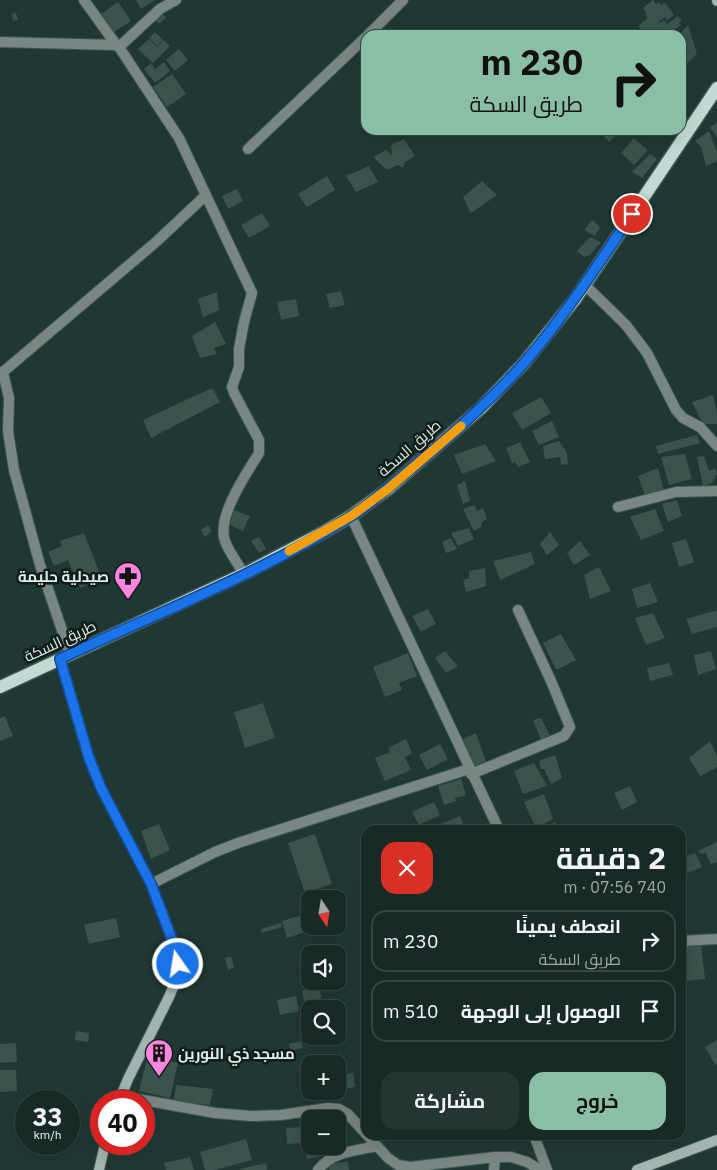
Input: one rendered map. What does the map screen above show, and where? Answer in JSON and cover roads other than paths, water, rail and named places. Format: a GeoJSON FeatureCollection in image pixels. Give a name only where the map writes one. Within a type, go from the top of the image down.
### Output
{"type":"FeatureCollection","features":[{"type":"Feature","properties":{"kind":"main road","name":"طريق السكة"},"geometry":{"type":"LineString","coordinates":[[686,134],[717,88]]}},
{"type":"Feature","properties":{"kind":"main road","name":"طريق السكة"},"geometry":{"type":"LineString","coordinates":[[0,687],[244,574],[326,531],[351,516],[388,489],[481,408],[524,363],[585,285],[686,135]]}},
{"type":"Feature","properties":{"kind":"street"},"geometry":{"type":"LineString","coordinates":[[84,0],[118,46],[179,138],[252,293],[239,349],[239,367],[232,387],[259,440],[260,446],[259,453],[234,495],[223,527],[225,541],[244,574]]}},
{"type":"Feature","properties":{"kind":"street"},"geometry":{"type":"LineString","coordinates":[[0,42],[118,46],[160,9],[176,0]]}},
{"type":"Feature","properties":{"kind":"street"},"geometry":{"type":"LineString","coordinates":[[373,30],[403,0]]}},
{"type":"Feature","properties":{"kind":"street"},"geometry":{"type":"LineString","coordinates":[[248,149],[361,42]]}},
{"type":"Feature","properties":{"kind":"street"},"geometry":{"type":"LineString","coordinates":[[123,1090],[170,997],[176,980],[178,964],[176,950],[151,884],[101,788],[89,758],[65,657],[16,478],[8,431],[10,398],[2,372],[156,242],[206,195]]}},
{"type":"Feature","properties":{"kind":"street"},"geometry":{"type":"LineString","coordinates":[[585,285],[626,325],[647,353],[676,410],[683,418],[700,427],[717,446]]}},
{"type":"Feature","properties":{"kind":"street"},"geometry":{"type":"LineString","coordinates":[[618,507],[676,492],[717,491]]}},
{"type":"Feature","properties":{"kind":"street"},"geometry":{"type":"LineString","coordinates":[[351,516],[496,825]]}},
{"type":"Feature","properties":{"kind":"street"},"geometry":{"type":"LineString","coordinates":[[151,884],[215,852],[238,843],[470,772],[564,736],[570,727],[518,610]]}},
{"type":"Feature","properties":{"kind":"street"},"geometry":{"type":"LineString","coordinates":[[686,941],[717,939]]}},
{"type":"Feature","properties":{"kind":"street"},"geometry":{"type":"LineString","coordinates":[[155,1104],[251,1116],[281,1115],[328,1108],[339,1109],[348,1114],[361,1128]]}},
{"type":"Feature","properties":{"kind":"street"},"geometry":{"type":"LineString","coordinates":[[372,1140],[398,1165],[410,1167],[495,1157],[511,1157],[527,1162],[540,1170]]}},
{"type":"Feature","properties":{"kind":"street"},"geometry":{"type":"LineString","coordinates":[[536,1140],[547,1170]]}},
{"type":"Feature","properties":{"kind":"street"},"geometry":{"type":"LineString","coordinates":[[637,1170],[717,1140]]}},
{"type":"Feature","properties":{"kind":"street"},"geometry":{"type":"LineString","coordinates":[[318,1170],[327,1159],[377,1146]]}},
{"type":"Feature","properties":{"kind":"street"},"geometry":{"type":"LineString","coordinates":[[99,1170],[102,1155]]}},
{"type":"Feature","properties":{"kind":"street"},"geometry":{"type":"LineString","coordinates":[[494,1170],[495,1157]]}},
{"type":"Feature","properties":{"kind":"place","name":"صيدلية حليمة"},"geometry":{"type":"Point","coordinates":[128,600]}},
{"type":"Feature","properties":{"kind":"place","name":"مسجد ذي النورين"},"geometry":{"type":"Point","coordinates":[159,1077]}}]}
